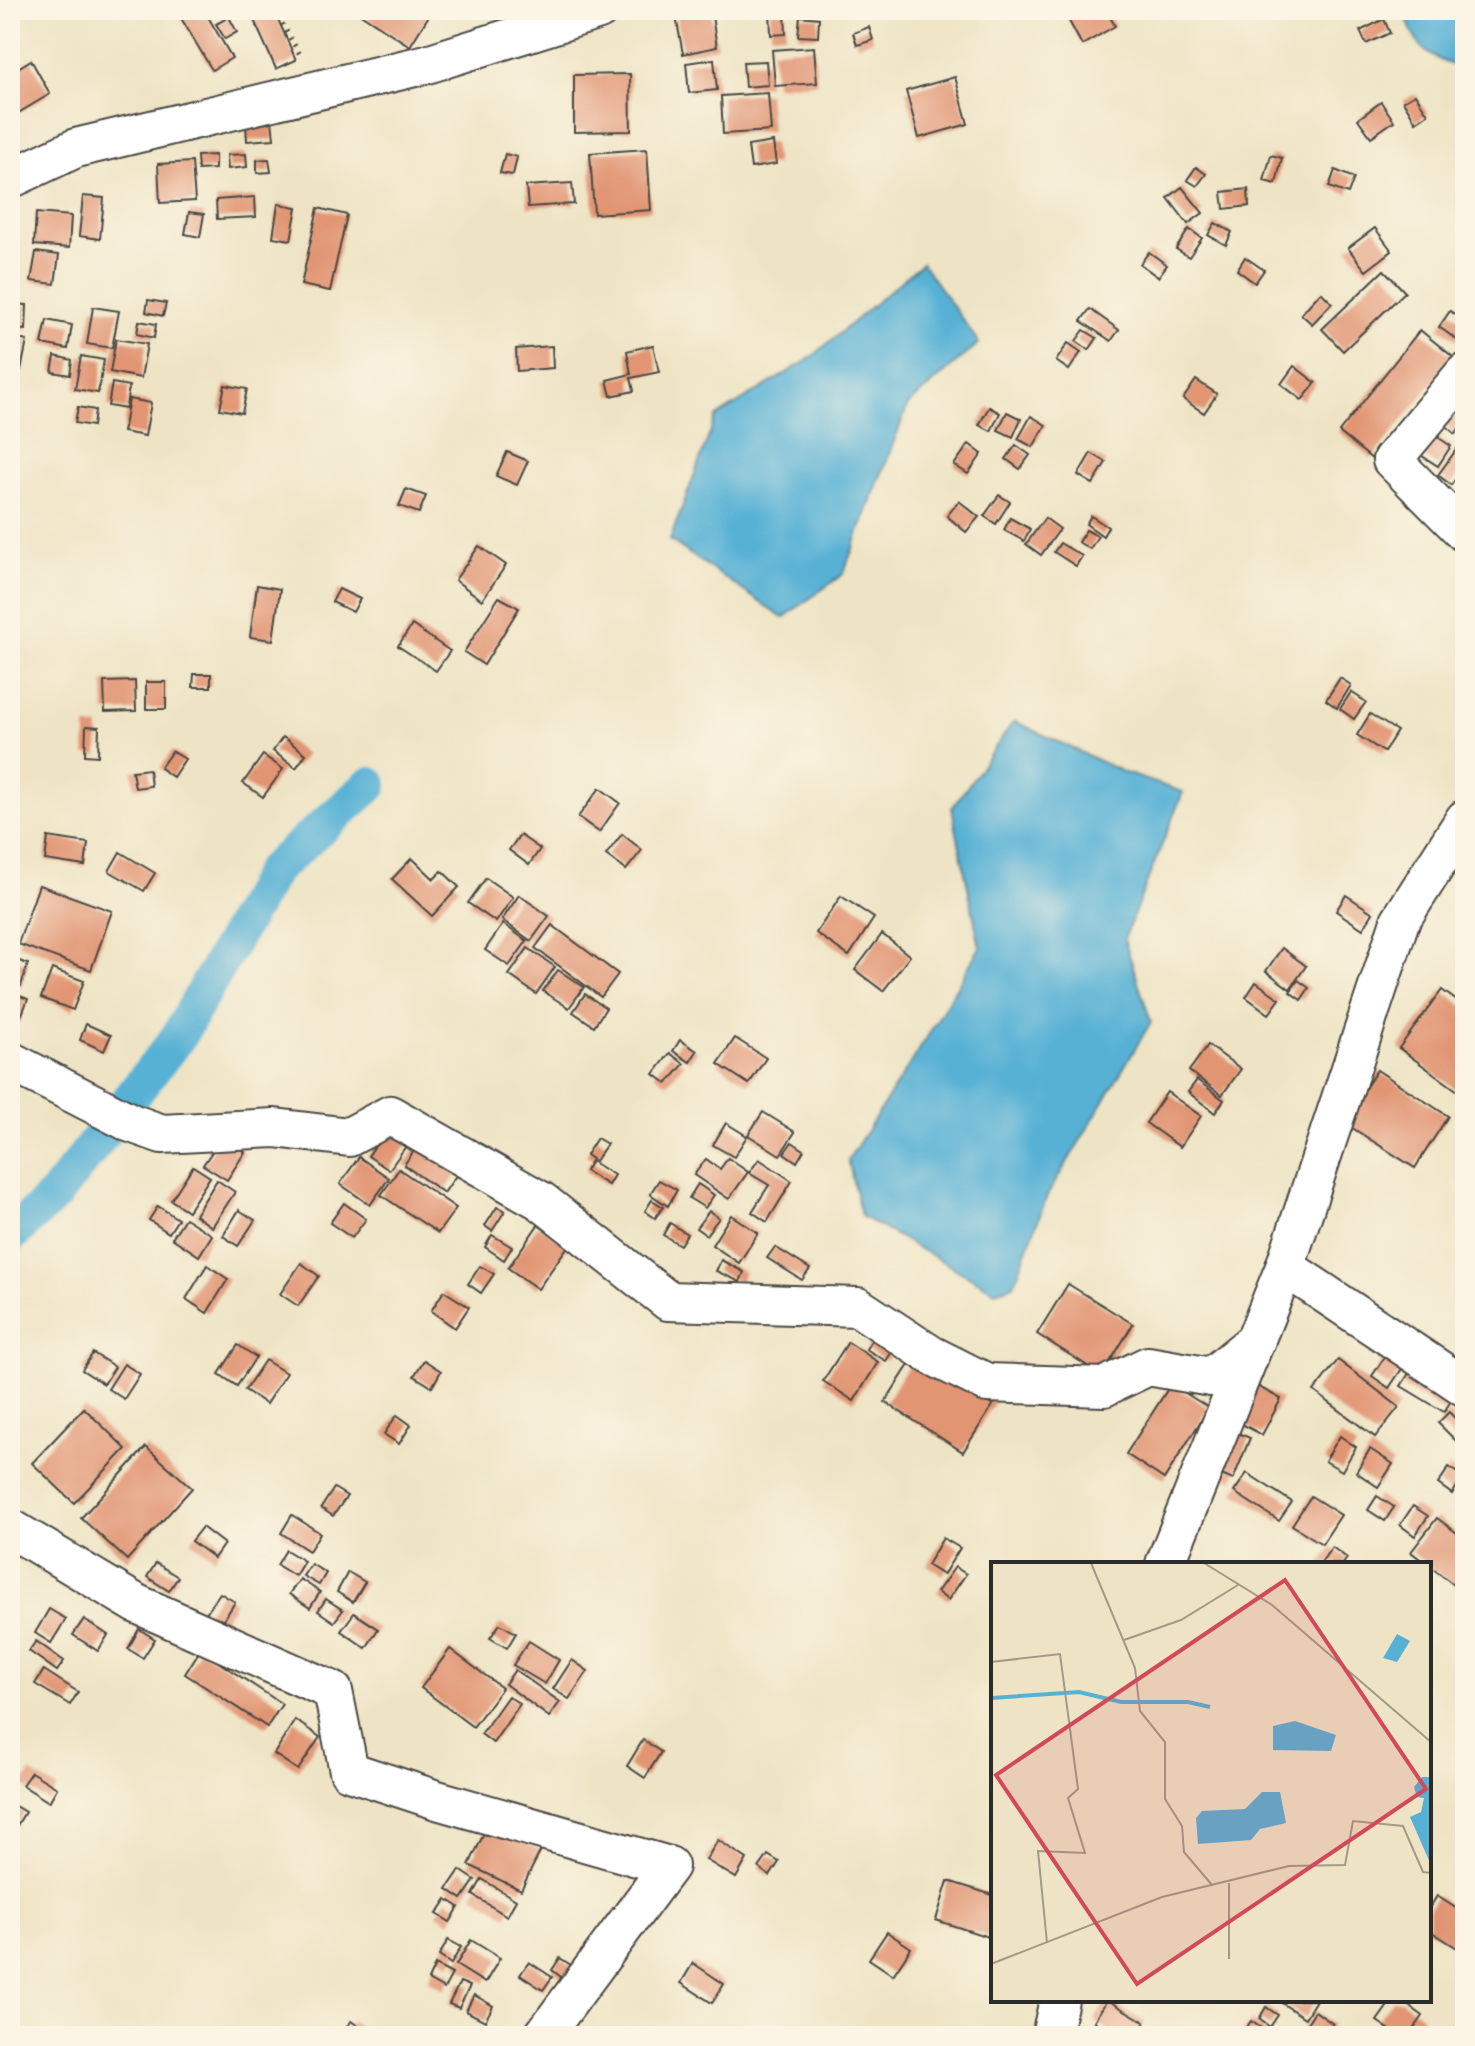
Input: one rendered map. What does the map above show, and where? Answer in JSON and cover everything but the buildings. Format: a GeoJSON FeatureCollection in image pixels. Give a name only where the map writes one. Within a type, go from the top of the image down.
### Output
{"type":"FeatureCollection","features":[{"type":"Feature","properties":{"kind":"street"},"geometry":{"type":"LineString","coordinates":[[10,179],[76,148],[427,64],[599,10]]}},
{"type":"Feature","properties":{"kind":"street"},"geometry":{"type":"LineString","coordinates":[[1465,373],[1392,460],[1465,533]]}},
{"type":"Feature","properties":{"kind":"street"},"geometry":{"type":"LineString","coordinates":[[1166,1562],[1285,1267],[1400,921],[1465,819]]}},
{"type":"Feature","properties":{"kind":"street"},"geometry":{"type":"LineString","coordinates":[[10,1061],[131,1123],[162,1134],[275,1128],[349,1137],[390,1115],[541,1201],[668,1301],[858,1307],[931,1355],[987,1383],[1104,1387],[1148,1366],[1211,1377],[1256,1340]]}},
{"type":"Feature","properties":{"kind":"street"},"geometry":{"type":"LineString","coordinates":[[1285,1267],[1465,1387]]}},
{"type":"Feature","properties":{"kind":"street"},"geometry":{"type":"LineString","coordinates":[[10,1528],[137,1604],[333,1691],[349,1771],[437,1800],[669,1866],[543,2036]]}},
{"type":"Feature","properties":{"kind":"street"},"geometry":{"type":"LineString","coordinates":[[1051,2036],[1059,2002]]}},
{"type":"Feature","properties":{"kind":"path"},"geometry":{"type":"LineString","coordinates":[[274,10],[321,90]]}},
{"type":"Feature","properties":{"kind":"water"},"geometry":{"type":"Polygon","coordinates":[[[1404,10],[1465,10],[1465,70],[1424,50],[1404,10]]]}},
{"type":"Feature","properties":{"kind":"water"},"geometry":{"type":"Polygon","coordinates":[[[922,263],[979,343],[908,405],[843,574],[783,618],[670,540],[716,417],[812,357],[922,263]]]}},
{"type":"Feature","properties":{"kind":"water"},"geometry":{"type":"Polygon","coordinates":[[[1014,721],[1125,773],[1183,792],[1124,939],[1151,1022],[1047,1196],[1014,1285],[995,1291],[861,1216],[848,1160],[926,1039],[980,947],[952,808],[1014,721]]]}},
{"type":"Feature","properties":{"kind":"waterway"},"geometry":{"type":"LineString","coordinates":[[10,1236],[54,1196],[178,1037],[273,870],[370,785]]}}]}
